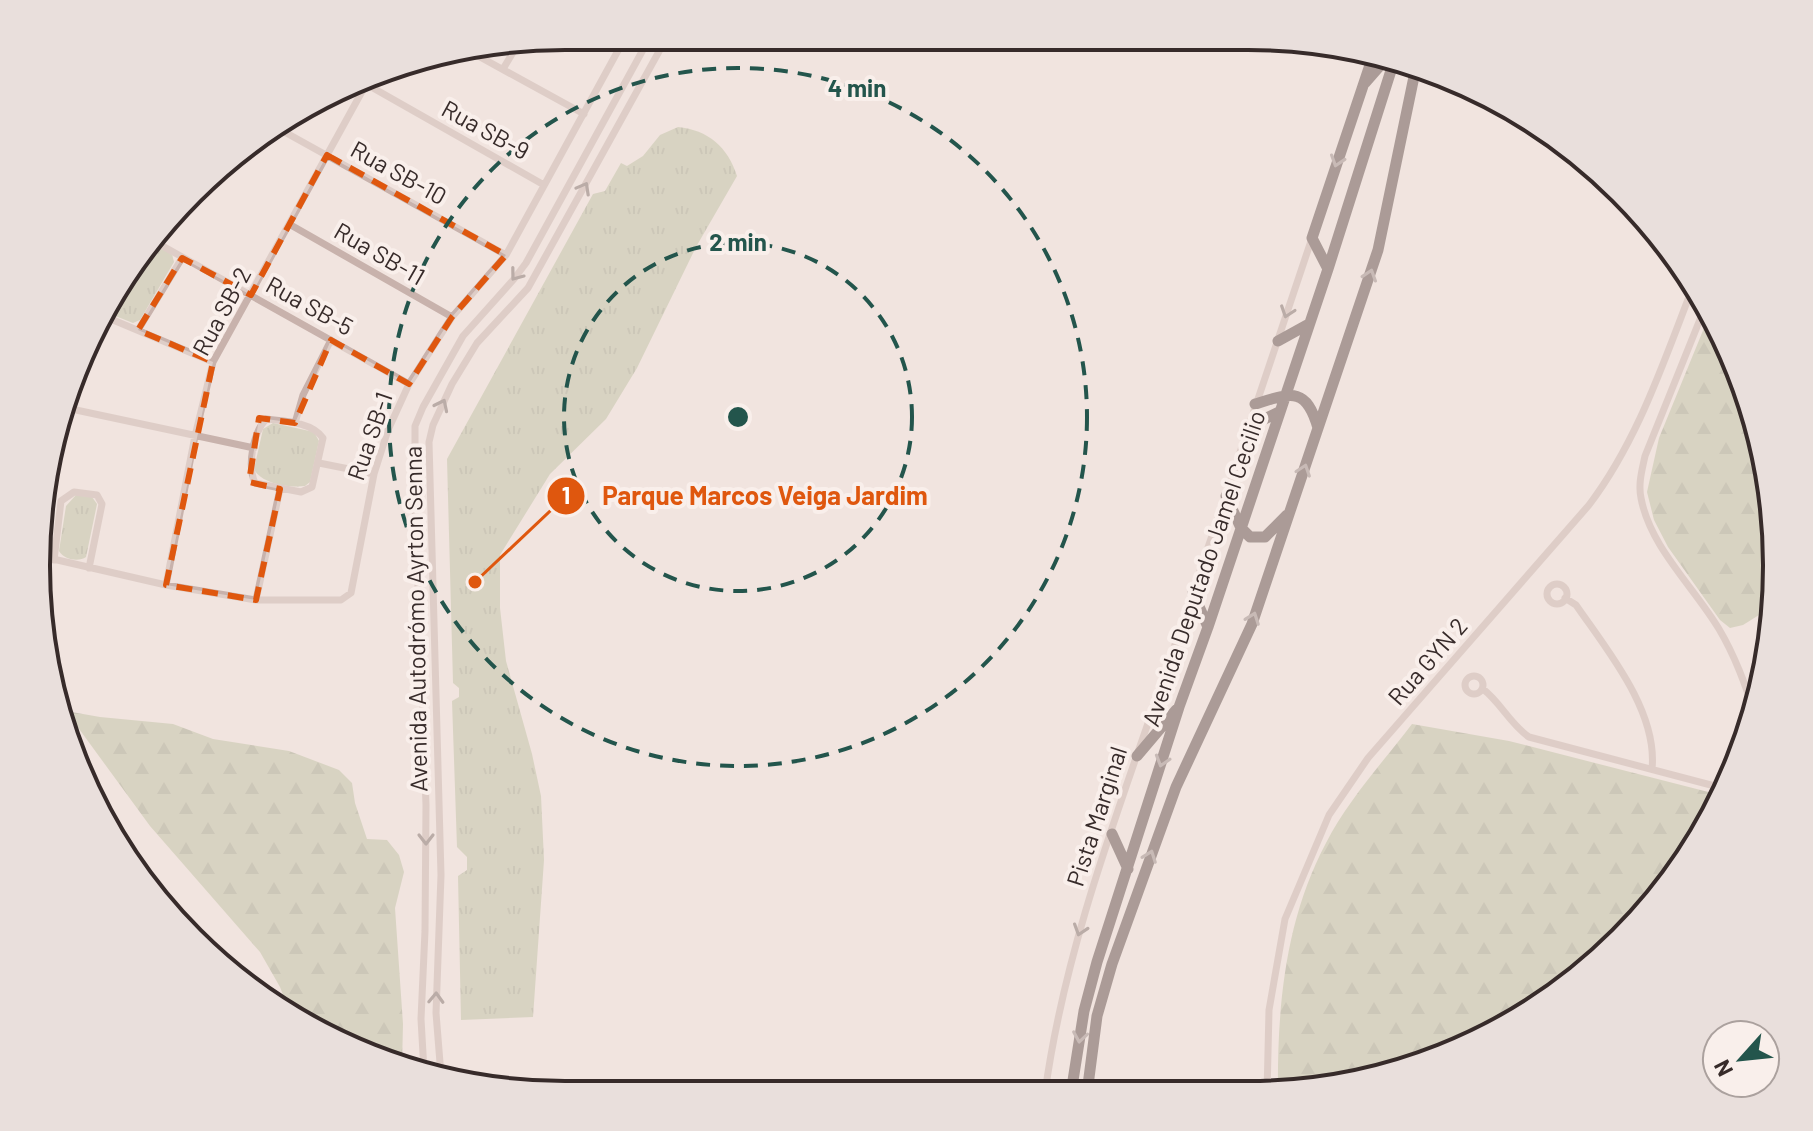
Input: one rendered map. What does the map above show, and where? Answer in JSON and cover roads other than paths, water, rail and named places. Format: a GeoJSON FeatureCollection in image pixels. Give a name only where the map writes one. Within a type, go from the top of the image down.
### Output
{"type":"FeatureCollection","features":[{"type":"Feature","properties":{"kind":"highway"},"geometry":{"type":"LineString","coordinates":[[1328,269],[1312,238],[1370,65]]}},
{"type":"Feature","properties":{"kind":"highway"},"geometry":{"type":"LineString","coordinates":[[1362,87],[1379,67]]}},
{"type":"Feature","properties":{"kind":"highway","name":"Avenida Deputado Jamel Cecilio"},"geometry":{"type":"LineString","coordinates":[[1073,1081],[1084,1011],[1128,869],[1391,71]]}},
{"type":"Feature","properties":{"kind":"highway"},"geometry":{"type":"LineString","coordinates":[[1089,1081],[1097,1016],[1112,964],[1176,787],[1252,624],[1378,250],[1414,77]]}},
{"type":"Feature","properties":{"kind":"highway"},"geometry":{"type":"LineString","coordinates":[[1278,341],[1307,325]]}},
{"type":"Feature","properties":{"kind":"highway"},"geometry":{"type":"LineString","coordinates":[[1255,404],[1284,395],[1296,397],[1310,404],[1319,429]]}},
{"type":"Feature","properties":{"kind":"highway"},"geometry":{"type":"LineString","coordinates":[[1248,427],[1279,412]]}},
{"type":"Feature","properties":{"kind":"highway"},"geometry":{"type":"LineString","coordinates":[[1226,496],[1241,528],[1250,537],[1265,537],[1290,512]]}},
{"type":"Feature","properties":{"kind":"highway"},"geometry":{"type":"LineString","coordinates":[[1193,593],[1208,627]]}},
{"type":"Feature","properties":{"kind":"highway"},"geometry":{"type":"LineString","coordinates":[[1137,756],[1179,707]]}},
{"type":"Feature","properties":{"kind":"highway"},"geometry":{"type":"LineString","coordinates":[[1112,834],[1128,869]]}},
{"type":"Feature","properties":{"kind":"street","name":"Rua SB-1"},"geometry":{"type":"LineString","coordinates":[[50,559],[166,585],[256,600],[341,600],[351,593],[374,474],[388,430],[409,384],[452,317],[506,255],[618,50]]}},
{"type":"Feature","properties":{"kind":"street","name":"Avenida Autodrómo Ayrton Senna"},"geometry":{"type":"LineString","coordinates":[[423,1061],[421,1019],[426,805],[415,426],[463,336],[526,263],[643,50]]}},
{"type":"Feature","properties":{"kind":"street","name":"Avenida Autodrómo Ayrton Senna"},"geometry":{"type":"LineString","coordinates":[[440,1065],[436,1013],[441,875],[428,460],[433,425],[452,384],[477,343],[528,288],[660,50]]}},
{"type":"Feature","properties":{"kind":"street"},"geometry":{"type":"LineString","coordinates":[[503,69],[513,53]]}},
{"type":"Feature","properties":{"kind":"street"},"geometry":{"type":"LineString","coordinates":[[481,57],[584,114]]}},
{"type":"Feature","properties":{"kind":"street","name":"Rua SB-9"},"geometry":{"type":"LineString","coordinates":[[376,86],[544,185]]}},
{"type":"Feature","properties":{"kind":"street","name":"Rua SB-2"},"geometry":{"type":"LineString","coordinates":[[166,585],[213,362],[362,92]]}},
{"type":"Feature","properties":{"kind":"street","name":"Rua SB-10"},"geometry":{"type":"LineString","coordinates":[[286,133],[506,255]]}},
{"type":"Feature","properties":{"kind":"street","name":"Rua SB-11"},"geometry":{"type":"LineString","coordinates":[[289,224],[452,317]]}},
{"type":"Feature","properties":{"kind":"street","name":"Pista Marginal"},"geometry":{"type":"LineString","coordinates":[[1047,1081],[1052,1039],[1066,980],[1137,756],[1312,238]]}},
{"type":"Feature","properties":{"kind":"street","name":"Rua SB-5"},"geometry":{"type":"LineString","coordinates":[[162,246],[409,384]]}},
{"type":"Feature","properties":{"kind":"street"},"geometry":{"type":"LineString","coordinates":[[138,330],[182,258]]}},
{"type":"Feature","properties":{"kind":"street","name":"Rua GYN 2"},"geometry":{"type":"LineString","coordinates":[[1267,1080],[1269,1010],[1285,919],[1329,815],[1368,758],[1611,476],[1638,425],[1688,299]]}},
{"type":"Feature","properties":{"kind":"street"},"geometry":{"type":"LineString","coordinates":[[1700,319],[1645,456],[1640,496],[1647,521],[1719,630],[1747,691]]}},
{"type":"Feature","properties":{"kind":"street"},"geometry":{"type":"LineString","coordinates":[[113,320],[213,362]]}},
{"type":"Feature","properties":{"kind":"street"},"geometry":{"type":"LineString","coordinates":[[295,423],[303,395],[331,340]]}},
{"type":"Feature","properties":{"kind":"street"},"geometry":{"type":"LineString","coordinates":[[74,410],[254,448]]}},
{"type":"Feature","properties":{"kind":"street"},"geometry":{"type":"LineString","coordinates":[[266,419],[295,423],[319,431],[323,438],[312,487],[301,492],[255,483],[250,473],[257,429],[266,419]]}},
{"type":"Feature","properties":{"kind":"street"},"geometry":{"type":"LineString","coordinates":[[319,463],[374,474]]}},
{"type":"Feature","properties":{"kind":"street"},"geometry":{"type":"LineString","coordinates":[[256,600],[280,489]]}},
{"type":"Feature","properties":{"kind":"street"},"geometry":{"type":"LineString","coordinates":[[54,560],[61,501],[74,492],[97,495],[102,504],[89,568]]}},
{"type":"Feature","properties":{"kind":"street"},"geometry":{"type":"LineString","coordinates":[[1565,598],[1576,605],[1635,696],[1654,752],[1652,769]]}},
{"type":"Feature","properties":{"kind":"street"},"geometry":{"type":"LineString","coordinates":[[419,605],[434,606]]}},
{"type":"Feature","properties":{"kind":"street"},"geometry":{"type":"LineString","coordinates":[[1483,689],[1494,698],[1516,728],[1529,737],[1713,786]]}},
{"type":"Feature","properties":{"kind":"place","name":"Parque Marcos Veiga Jardim"},"geometry":{"type":"Point","coordinates":[475,582]}}]}
